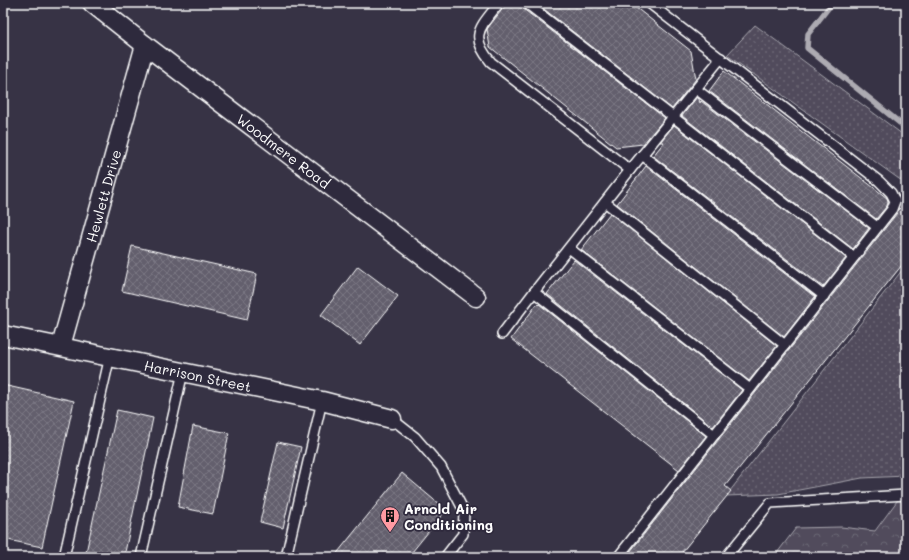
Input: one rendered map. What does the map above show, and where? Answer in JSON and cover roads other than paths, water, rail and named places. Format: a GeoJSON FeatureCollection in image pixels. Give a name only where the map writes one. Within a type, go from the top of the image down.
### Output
{"type":"FeatureCollection","features":[{"type":"Feature","properties":{"kind":"street","name":"Woodmere Road"},"geometry":{"type":"LineString","coordinates":[[92,3],[476,297]]}},
{"type":"Feature","properties":{"kind":"street","name":"Hewlett Drive"},"geometry":{"type":"LineString","coordinates":[[61,346],[145,45]]}},
{"type":"Feature","properties":{"kind":"street","name":"Harrison Street"},"geometry":{"type":"LineString","coordinates":[[3,335],[322,401],[392,419]]}},
{"type":"Feature","properties":{"kind":"lane"},"geometry":{"type":"LineString","coordinates":[[499,3],[479,30],[478,41],[482,52],[491,62],[630,170]]}},
{"type":"Feature","properties":{"kind":"lane"},"geometry":{"type":"LineString","coordinates":[[526,3],[854,257]]}},
{"type":"Feature","properties":{"kind":"lane"},"geometry":{"type":"LineString","coordinates":[[618,557],[892,209],[895,201],[891,193],[879,181],[649,3]]}},
{"type":"Feature","properties":{"kind":"lane"},"geometry":{"type":"LineString","coordinates":[[502,334],[630,170],[721,58]]}},
{"type":"Feature","properties":{"kind":"lane"},"geometry":{"type":"LineString","coordinates":[[696,89],[877,228]]}},
{"type":"Feature","properties":{"kind":"lane"},"geometry":{"type":"LineString","coordinates":[[642,155],[824,296]]}},
{"type":"Feature","properties":{"kind":"lane"},"geometry":{"type":"LineString","coordinates":[[605,202],[785,345]]}},
{"type":"Feature","properties":{"kind":"lane"},"geometry":{"type":"LineString","coordinates":[[569,248],[750,389]]}},
{"type":"Feature","properties":{"kind":"lane"},"geometry":{"type":"LineString","coordinates":[[534,292],[714,435]]}},
{"type":"Feature","properties":{"kind":"lane"},"geometry":{"type":"LineString","coordinates":[[64,557],[110,356]]}},
{"type":"Feature","properties":{"kind":"lane"},"geometry":{"type":"LineString","coordinates":[[141,557],[183,372]]}},
{"type":"Feature","properties":{"kind":"lane"},"geometry":{"type":"LineString","coordinates":[[286,557],[322,401]]}},
{"type":"Feature","properties":{"kind":"lane"},"geometry":{"type":"LineString","coordinates":[[392,419],[414,437],[441,467],[464,511],[462,534],[445,557]]}},
{"type":"Feature","properties":{"kind":"lane"},"geometry":{"type":"LineString","coordinates":[[726,557],[770,503],[906,495]]}},
{"type":"Feature","properties":{"kind":"waterway"},"geometry":{"type":"LineString","coordinates":[[832,3],[808,34],[807,48],[906,128]]}},
{"type":"Feature","properties":{"kind":"place","name":"Arnold Air Conditioning"},"geometry":{"type":"Point","coordinates":[390,533]}}]}
